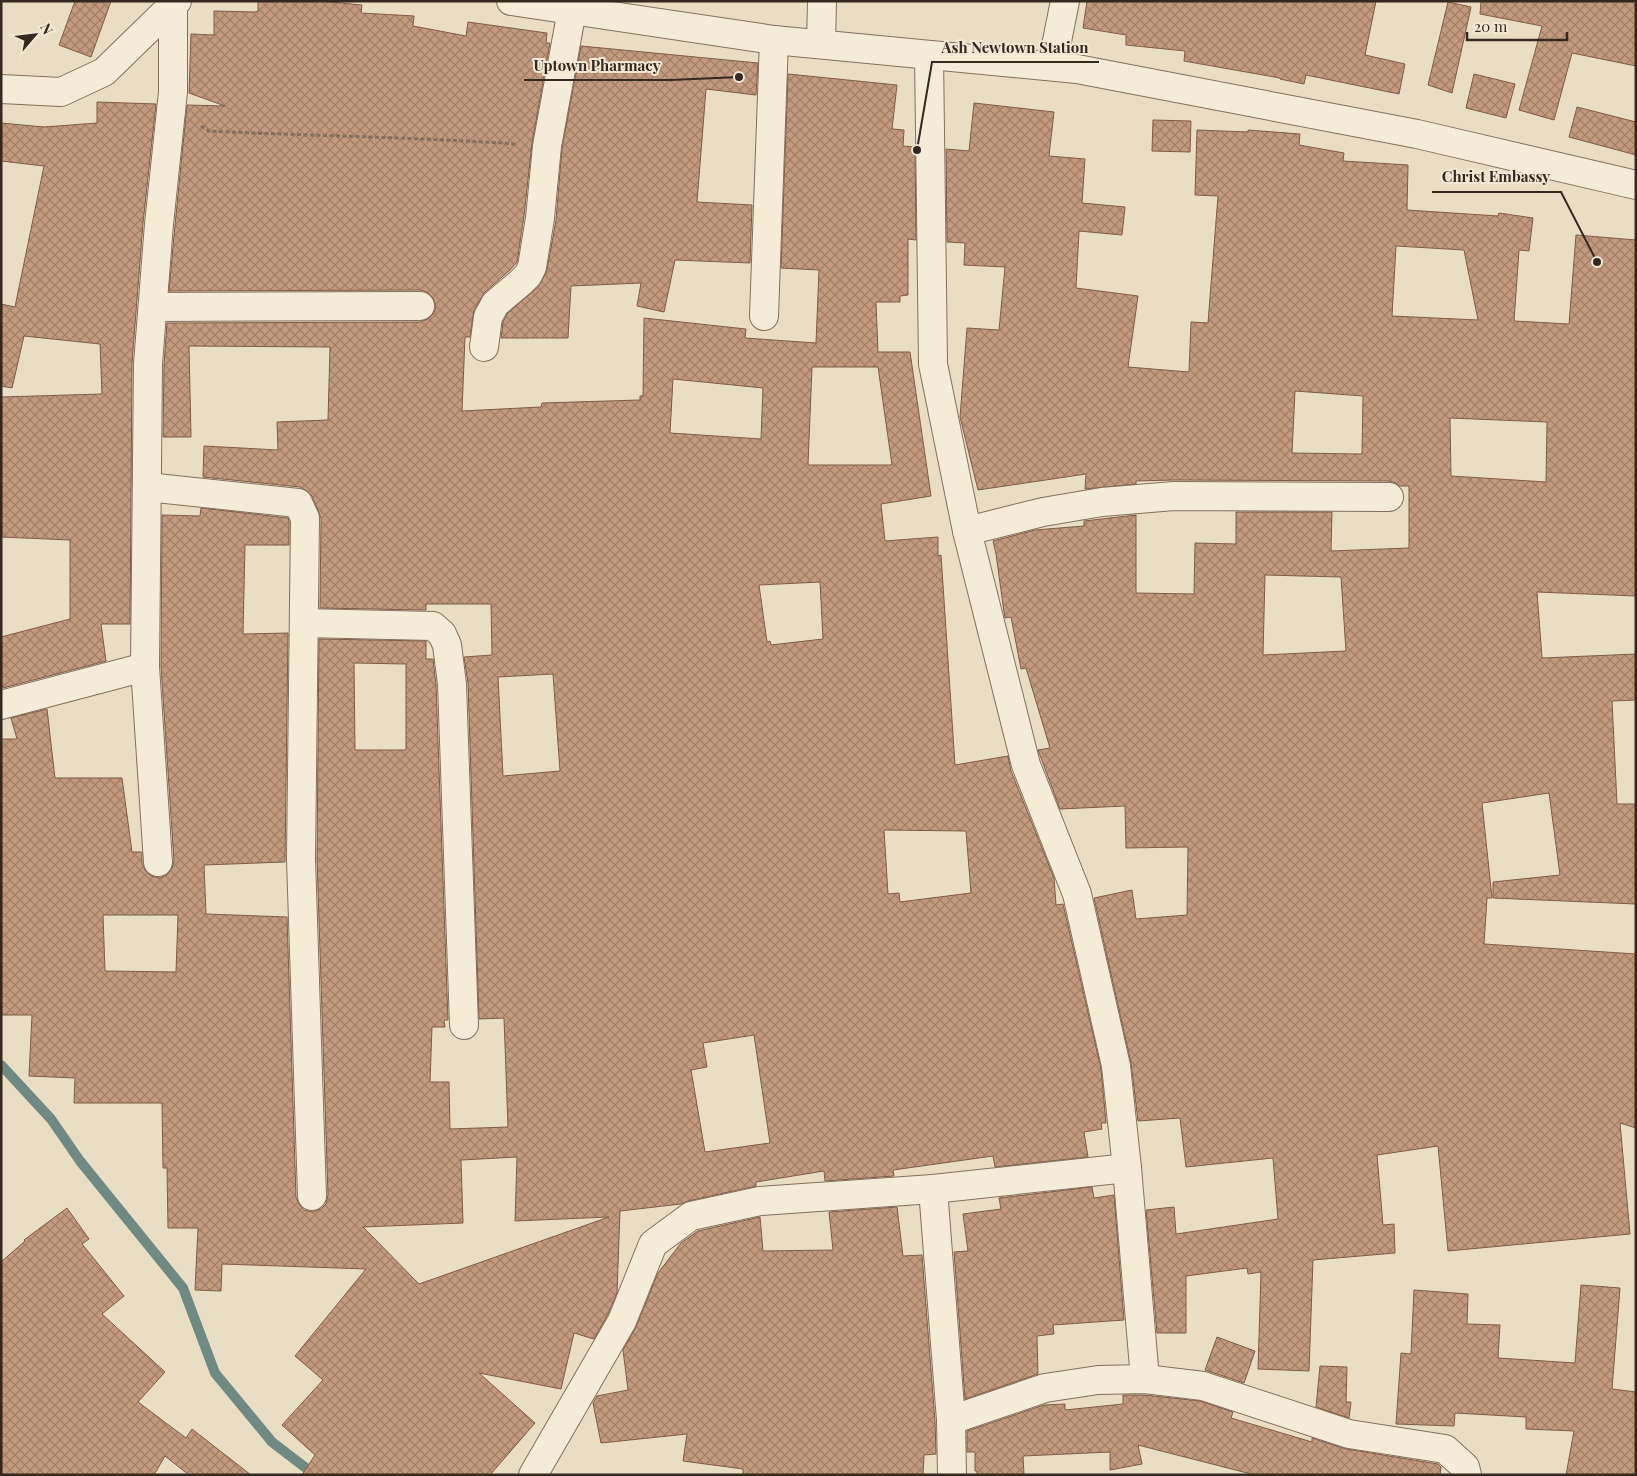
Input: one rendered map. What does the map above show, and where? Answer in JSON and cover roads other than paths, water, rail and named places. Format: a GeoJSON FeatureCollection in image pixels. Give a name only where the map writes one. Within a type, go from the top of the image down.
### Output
{"type":"FeatureCollection","features":[{"type":"Feature","properties":{"kind":"street"},"geometry":{"type":"LineString","coordinates":[[511,1],[774,40],[1087,70],[1417,134],[1636,185]]}},
{"type":"Feature","properties":{"kind":"street"},"geometry":{"type":"LineString","coordinates":[[821,44],[822,1]]}},
{"type":"Feature","properties":{"kind":"street"},"geometry":{"type":"LineString","coordinates":[[1052,66],[1065,1]]}},
{"type":"Feature","properties":{"kind":"street"},"geometry":{"type":"LineString","coordinates":[[1,89],[61,92],[104,72],[174,2]]}},
{"type":"Feature","properties":{"kind":"street"},"geometry":{"type":"LineString","coordinates":[[158,862],[145,667],[148,364],[173,92],[174,2]]}},
{"type":"Feature","properties":{"kind":"street"},"geometry":{"type":"LineString","coordinates":[[484,348],[488,317],[495,304],[528,275],[532,267],[540,218],[547,146],[572,10]]}},
{"type":"Feature","properties":{"kind":"street"},"geometry":{"type":"LineString","coordinates":[[764,316],[774,40]]}},
{"type":"Feature","properties":{"kind":"street"},"geometry":{"type":"LineString","coordinates":[[929,55],[933,364],[968,531],[1026,765],[1078,894],[1116,1066],[1127,1168],[1145,1379]]}},
{"type":"Feature","properties":{"kind":"street"},"geometry":{"type":"LineString","coordinates":[[153,307],[420,306]]}},
{"type":"Feature","properties":{"kind":"street"},"geometry":{"type":"LineString","coordinates":[[147,486],[298,503],[305,518],[301,859],[312,1196]]}},
{"type":"Feature","properties":{"kind":"street"},"geometry":{"type":"LineString","coordinates":[[968,531],[1043,512],[1111,501],[1174,496],[1389,497]]}},
{"type":"Feature","properties":{"kind":"street"},"geometry":{"type":"LineString","coordinates":[[304,623],[433,626],[442,634],[446,645],[452,684],[464,1025]]}},
{"type":"Feature","properties":{"kind":"street"},"geometry":{"type":"LineString","coordinates":[[1,705],[145,667]]}},
{"type":"Feature","properties":{"kind":"street"},"geometry":{"type":"LineString","coordinates":[[533,1475],[622,1320],[653,1244],[691,1216],[760,1201],[933,1188],[1127,1168]]}},
{"type":"Feature","properties":{"kind":"street"},"geometry":{"type":"LineString","coordinates":[[933,1188],[951,1420],[952,1475]]}},
{"type":"Feature","properties":{"kind":"street"},"geometry":{"type":"LineString","coordinates":[[951,1420],[1045,1388],[1098,1380],[1145,1379],[1203,1386],[1349,1434],[1445,1449],[1465,1467],[1467,1475]]}},
{"type":"Feature","properties":{"kind":"waterway"},"geometry":{"type":"LineString","coordinates":[[1,1065],[51,1119],[80,1161],[183,1288],[215,1373],[272,1442],[315,1475]]}},
{"type":"Feature","properties":{"kind":"place","name":"Uptown Pharmacy"},"geometry":{"type":"Point","coordinates":[739,77]}},
{"type":"Feature","properties":{"kind":"place","name":"Ash Newtown Station"},"geometry":{"type":"Point","coordinates":[917,150]}},
{"type":"Feature","properties":{"kind":"place","name":"Christ Embassy"},"geometry":{"type":"Point","coordinates":[1597,262]}}]}
